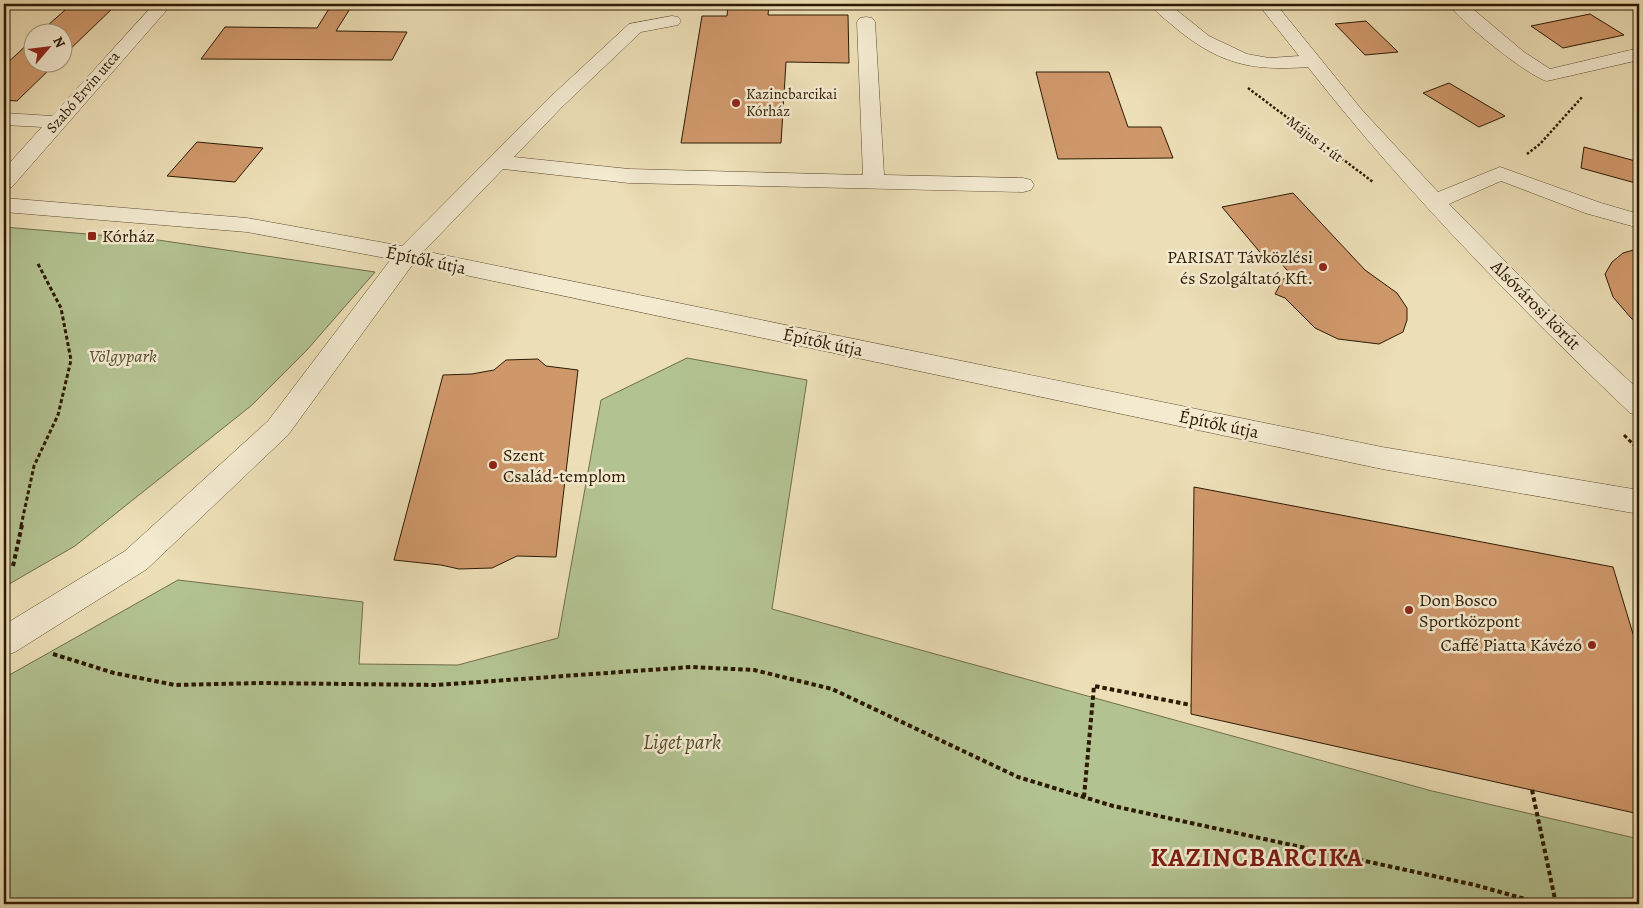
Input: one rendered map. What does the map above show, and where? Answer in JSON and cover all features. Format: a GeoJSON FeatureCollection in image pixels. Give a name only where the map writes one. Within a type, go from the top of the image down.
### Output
{"type":"FeatureCollection","features":[{"type":"Feature","properties":{"kind":"street","name":"Szabó Ervin utca"},"geometry":{"type":"LineString","coordinates":[[4,182],[163,4]]}},
{"type":"Feature","properties":{"kind":"street"},"geometry":{"type":"LineString","coordinates":[[1160,4],[1191,32],[1235,57],[1256,62],[1313,61]]}},
{"type":"Feature","properties":{"kind":"street","name":"Alsóvárosi körút"},"geometry":{"type":"LineString","coordinates":[[1267,4],[1355,114],[1436,202],[1543,315],[1639,406]]}},
{"type":"Feature","properties":{"kind":"street"},"geometry":{"type":"LineString","coordinates":[[1457,4],[1517,56],[1547,75],[1639,54]]}},
{"type":"Feature","properties":{"kind":"street"},"geometry":{"type":"LineString","coordinates":[[7,641],[136,560],[271,434],[407,256],[555,103],[635,28],[672,21]]}},
{"type":"Feature","properties":{"kind":"street"},"geometry":{"type":"LineString","coordinates":[[866,22],[874,183]]}},
{"type":"Feature","properties":{"kind":"street"},"geometry":{"type":"LineString","coordinates":[[4,119],[57,122]]}},
{"type":"Feature","properties":{"kind":"street"},"geometry":{"type":"LineString","coordinates":[[498,162],[629,176],[874,183],[1023,184]]}},
{"type":"Feature","properties":{"kind":"street"},"geometry":{"type":"LineString","coordinates":[[1436,202],[1500,173],[1593,208],[1639,221]]}},
{"type":"Feature","properties":{"kind":"street","name":"Építők útja"},"geometry":{"type":"LineString","coordinates":[[4,205],[247,225],[407,256],[1382,458],[1639,502]]}},
{"type":"Feature","properties":{"kind":"path","name":"Május 1. út"},"geometry":{"type":"LineString","coordinates":[[1247,88],[1376,184]]}},
{"type":"Feature","properties":{"kind":"path"},"geometry":{"type":"LineString","coordinates":[[1500,173],[1540,144],[1584,95]]}},
{"type":"Feature","properties":{"kind":"path"},"geometry":{"type":"LineString","coordinates":[[13,566],[34,466],[58,415],[72,360],[61,308],[38,262]]}},
{"type":"Feature","properties":{"kind":"path"},"geometry":{"type":"LineString","coordinates":[[7,641],[114,673],[175,685],[261,683],[437,685],[691,668],[754,670],[832,689],[1018,777],[1113,806],[1475,886],[1543,904]]}},
{"type":"Feature","properties":{"kind":"path"},"geometry":{"type":"LineString","coordinates":[[1084,797],[1094,686],[1191,705]]}},
{"type":"Feature","properties":{"kind":"path"},"geometry":{"type":"LineString","coordinates":[[1532,790],[1556,904]]}},
{"type":"Feature","properties":{"kind":"green space","name":"Völgypark"},"geometry":{"type":"Polygon","coordinates":[[[4,227],[158,240],[375,272],[307,350],[252,405],[75,546],[4,587],[4,227]]]}},
{"type":"Feature","properties":{"kind":"green space","name":"Liget park"},"geometry":{"type":"Polygon","coordinates":[[[687,358],[807,380],[772,609],[1432,791],[1639,839],[1639,904],[4,904],[4,678],[178,580],[363,602],[359,664],[458,665],[558,638],[601,400],[687,358]]]}},
{"type":"Feature","properties":{"kind":"building"},"geometry":{"type":"Polygon","coordinates":[[[72,4],[117,4],[72,47],[72,22],[51,22],[72,4]]]}},
{"type":"Feature","properties":{"kind":"building"},"geometry":{"type":"Polygon","coordinates":[[[332,4],[353,4],[336,31],[407,32],[392,60],[201,59],[225,27],[317,28],[332,4]]]}},
{"type":"Feature","properties":{"kind":"building","name":"Kazincbarcikai Kórház"},"geometry":{"type":"Polygon","coordinates":[[[728,4],[769,4],[768,15],[848,15],[849,63],[786,62],[781,143],[681,143],[702,16],[727,16],[728,4]]]}},
{"type":"Feature","properties":{"kind":"building"},"geometry":{"type":"Polygon","coordinates":[[[769,4],[895,4],[895,5],[769,4]]]}},
{"type":"Feature","properties":{"kind":"building"},"geometry":{"type":"Polygon","coordinates":[[[1590,14],[1624,35],[1563,48],[1531,26],[1590,14]]]}},
{"type":"Feature","properties":{"kind":"building"},"geometry":{"type":"Polygon","coordinates":[[[1366,21],[1398,52],[1365,55],[1335,24],[1366,21]]]}},
{"type":"Feature","properties":{"kind":"building"},"geometry":{"type":"Polygon","coordinates":[[[22,49],[22,72],[47,72],[17,101],[4,100],[4,66],[22,49]]]}},
{"type":"Feature","properties":{"kind":"building"},"geometry":{"type":"Polygon","coordinates":[[[1036,72],[1109,72],[1128,127],[1161,127],[1173,158],[1058,159],[1036,72]]]}},
{"type":"Feature","properties":{"kind":"building"},"geometry":{"type":"Polygon","coordinates":[[[1449,83],[1505,116],[1479,127],[1423,93],[1449,83]]]}},
{"type":"Feature","properties":{"kind":"building"},"geometry":{"type":"Polygon","coordinates":[[[197,142],[263,148],[235,182],[167,176],[197,142]]]}},
{"type":"Feature","properties":{"kind":"building"},"geometry":{"type":"Polygon","coordinates":[[[1584,147],[1639,162],[1639,184],[1581,168],[1584,147]]]}},
{"type":"Feature","properties":{"kind":"building","name":"PARISAT Távközlési és Szolgáltató Kft."},"geometry":{"type":"Polygon","coordinates":[[[1293,193],[1365,270],[1397,293],[1407,308],[1407,320],[1403,332],[1379,344],[1338,339],[1315,328],[1285,298],[1275,294],[1283,279],[1293,277],[1279,261],[1269,263],[1222,207],[1293,193]]]}},
{"type":"Feature","properties":{"kind":"building"},"geometry":{"type":"Polygon","coordinates":[[[1639,249],[1639,324],[1631,318],[1613,297],[1605,274],[1612,262],[1623,253],[1639,249]]]}},
{"type":"Feature","properties":{"kind":"building","name":"Szent Család-templom"},"geometry":{"type":"Polygon","coordinates":[[[538,359],[546,366],[578,370],[556,557],[517,556],[492,568],[459,569],[394,560],[443,375],[472,374],[494,370],[506,360],[538,359]]]}},
{"type":"Feature","properties":{"kind":"building","name":"Don Bosco Sportközpont"},"geometry":{"type":"Polygon","coordinates":[[[1194,487],[1613,567],[1639,654],[1639,814],[1191,714],[1194,487]]]}},
{"type":"Feature","properties":{"kind":"place","name":"Kazincbarcikai Kórház"},"geometry":{"type":"Point","coordinates":[736,103]}},
{"type":"Feature","properties":{"kind":"place","name":"Kórház"},"geometry":{"type":"Point","coordinates":[92,236]}},
{"type":"Feature","properties":{"kind":"place","name":"PARISAT Távközlési és Szolgáltató Kft."},"geometry":{"type":"Point","coordinates":[1323,267]}},
{"type":"Feature","properties":{"kind":"place","name":"Szent Család-templom"},"geometry":{"type":"Point","coordinates":[493,465]}},
{"type":"Feature","properties":{"kind":"place","name":"Don Bosco Sportközpont"},"geometry":{"type":"Point","coordinates":[1409,610]}},
{"type":"Feature","properties":{"kind":"place","name":"Caffé Piatta Kávézó"},"geometry":{"type":"Point","coordinates":[1592,645]}},
{"type":"Feature","properties":{"kind":"district","name":"KAZINCBARCIKA"},"geometry":{"type":"Point","coordinates":[1257,857]}}]}
